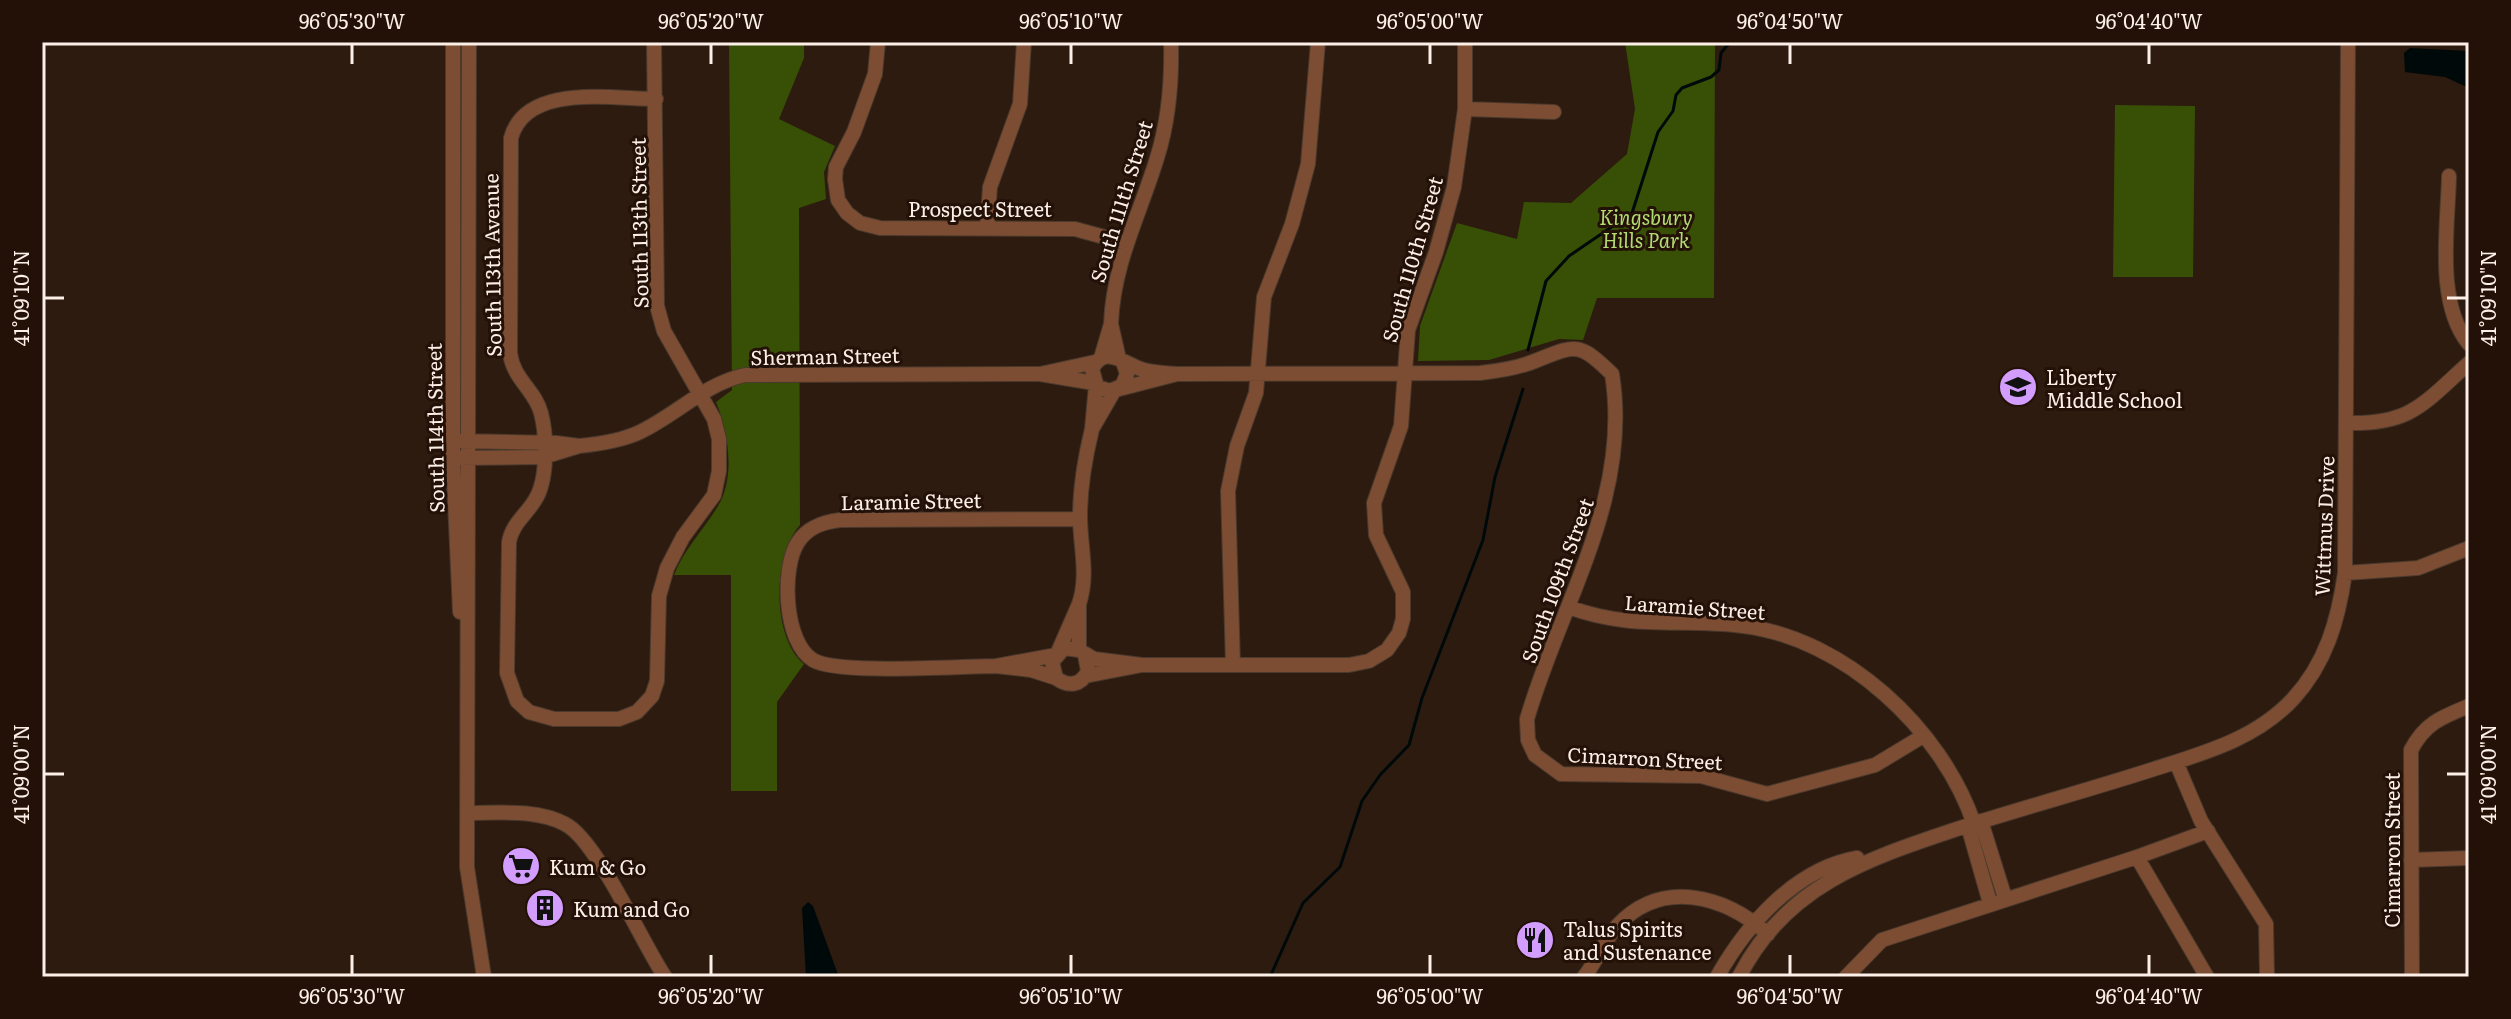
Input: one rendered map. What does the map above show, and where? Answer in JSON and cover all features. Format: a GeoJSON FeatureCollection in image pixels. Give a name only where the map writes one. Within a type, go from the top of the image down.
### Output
{"type":"FeatureCollection","features":[{"type":"Feature","properties":{"kind":"street","name":"South 114th Street"},"geometry":{"type":"LineString","coordinates":[[453,42],[453,458],[470,904],[484,977]]}},
{"type":"Feature","properties":{"kind":"street","name":"South 114th Street"},"geometry":{"type":"LineString","coordinates":[[468,813],[469,42]]}},
{"type":"Feature","properties":{"kind":"street","name":"South 113th Street"},"geometry":{"type":"LineString","coordinates":[[513,694],[529,712],[554,719],[619,719],[645,705],[657,681],[659,596],[667,568],[683,537],[710,503],[718,482],[718,432],[664,331],[657,306],[654,42]]}},
{"type":"Feature","properties":{"kind":"street","name":"Prospect Street"},"geometry":{"type":"LineString","coordinates":[[878,42],[870,89],[836,167],[835,184],[840,204],[855,220],[875,228],[1075,229],[1126,243]]}},
{"type":"Feature","properties":{"kind":"street"},"geometry":{"type":"LineString","coordinates":[[987,228],[990,187],[1018,112],[1024,42]]}},
{"type":"Feature","properties":{"kind":"street","name":"South 111th Street"},"geometry":{"type":"LineString","coordinates":[[1098,360],[1111,324],[1114,285],[1126,243],[1164,129],[1171,42]]}},
{"type":"Feature","properties":{"kind":"street"},"geometry":{"type":"LineString","coordinates":[[996,666],[1031,670],[1071,684],[1085,676],[1142,665],[1233,665],[1228,491],[1237,446],[1254,402],[1264,297],[1292,224],[1308,164],[1318,42]]}},
{"type":"Feature","properties":{"kind":"street","name":"South 110th Street"},"geometry":{"type":"LineString","coordinates":[[1233,665],[1349,665],[1369,661],[1393,642],[1403,619],[1405,600],[1401,585],[1379,545],[1373,512],[1378,488],[1401,426],[1408,330],[1448,212],[1465,109],[1465,42]]}},
{"type":"Feature","properties":{"kind":"street","name":"Wittmus Drive"},"geometry":{"type":"LineString","coordinates":[[1717,977],[1755,922],[1788,890],[1818,871],[2176,762],[2256,731],[2292,700],[2328,646],[2345,573],[2348,42]]}},
{"type":"Feature","properties":{"kind":"street","name":"South 113th Avenue"},"geometry":{"type":"LineString","coordinates":[[513,694],[507,673],[509,542],[513,529],[538,495],[543,450],[538,405],[517,377],[510,353],[510,146],[516,123],[528,110],[542,102],[559,99],[656,99]]}},
{"type":"Feature","properties":{"kind":"street"},"geometry":{"type":"LineString","coordinates":[[1465,109],[1554,112]]}},
{"type":"Feature","properties":{"kind":"street"},"geometry":{"type":"LineString","coordinates":[[2449,176],[2448,297],[2454,319],[2469,344]]}},
{"type":"Feature","properties":{"kind":"street","name":"South 111th Street"},"geometry":{"type":"LineString","coordinates":[[1111,324],[1121,360]]}},
{"type":"Feature","properties":{"kind":"street","name":"South 109th Street"},"geometry":{"type":"LineString","coordinates":[[1404,373],[1501,371],[1537,361],[1558,350],[1575,348],[1597,359],[1612,374],[1616,396],[1605,510],[1527,723],[1530,745],[1545,765]]}},
{"type":"Feature","properties":{"kind":"street","name":"Sherman Street"},"geometry":{"type":"LineString","coordinates":[[1040,374],[1098,360]]}},
{"type":"Feature","properties":{"kind":"street"},"geometry":{"type":"LineString","coordinates":[[1056,678],[1052,667],[1079,604],[1085,574],[1080,519],[1083,474],[1092,429],[1095,384],[1092,373],[1098,360],[1121,360],[1146,371],[1177,374],[1404,373]]}},
{"type":"Feature","properties":{"kind":"street"},"geometry":{"type":"LineString","coordinates":[[1092,429],[1127,378],[1121,360]]}},
{"type":"Feature","properties":{"kind":"street"},"geometry":{"type":"LineString","coordinates":[[2346,423],[2379,424],[2400,419],[2469,363]]}},
{"type":"Feature","properties":{"kind":"street","name":"Sherman Street"},"geometry":{"type":"LineString","coordinates":[[453,458],[612,442],[641,432],[700,395],[737,377],[757,374],[1040,374],[1095,384]]}},
{"type":"Feature","properties":{"kind":"street"},"geometry":{"type":"LineString","coordinates":[[1095,384],[1116,390],[1177,374]]}},
{"type":"Feature","properties":{"kind":"street","name":"Sherman Street"},"geometry":{"type":"LineString","coordinates":[[453,441],[543,450]]}},
{"type":"Feature","properties":{"kind":"street","name":"Laramie Street"},"geometry":{"type":"LineString","coordinates":[[996,666],[821,664],[806,655],[792,635],[790,564],[797,544],[811,529],[828,521],[1080,519]]}},
{"type":"Feature","properties":{"kind":"street"},"geometry":{"type":"LineString","coordinates":[[2345,573],[2418,568],[2469,548]]}},
{"type":"Feature","properties":{"kind":"street"},"geometry":{"type":"LineString","coordinates":[[1079,604],[1082,652],[1089,666],[1085,676]]}},
{"type":"Feature","properties":{"kind":"street","name":"Laramie Street"},"geometry":{"type":"LineString","coordinates":[[1568,607],[1624,623],[1736,625],[1786,636],[1844,666],[1891,702],[1923,736],[1965,800],[1974,824]]}},
{"type":"Feature","properties":{"kind":"street"},"geometry":{"type":"LineString","coordinates":[[996,666],[1072,647],[1142,665]]}},
{"type":"Feature","properties":{"kind":"street","name":"Cimarron Street"},"geometry":{"type":"LineString","coordinates":[[2412,977],[2411,750],[2420,732],[2437,718],[2469,706]]}},
{"type":"Feature","properties":{"kind":"street","name":"Cimarron Street"},"geometry":{"type":"LineString","coordinates":[[1545,765],[1572,775],[1708,777],[1773,794],[1875,765],[1923,736]]}},
{"type":"Feature","properties":{"kind":"street"},"geometry":{"type":"LineString","coordinates":[[2176,762],[2208,831],[2266,924],[2267,977]]}},
{"type":"Feature","properties":{"kind":"street"},"geometry":{"type":"LineString","coordinates":[[468,813],[543,816],[567,825],[587,844],[665,977]]}},
{"type":"Feature","properties":{"kind":"street"},"geometry":{"type":"LineString","coordinates":[[1974,824],[2005,898]]}},
{"type":"Feature","properties":{"kind":"street"},"geometry":{"type":"LineString","coordinates":[[1974,824],[1990,903]]}},
{"type":"Feature","properties":{"kind":"street"},"geometry":{"type":"LineString","coordinates":[[1846,977],[1882,940],[2208,831]]}},
{"type":"Feature","properties":{"kind":"street","name":"Wittmus Drive"},"geometry":{"type":"LineString","coordinates":[[1739,977],[1768,934],[1824,883],[1881,854]]}},
{"type":"Feature","properties":{"kind":"street"},"geometry":{"type":"LineString","coordinates":[[2137,857],[2207,977]]}},
{"type":"Feature","properties":{"kind":"street"},"geometry":{"type":"LineString","coordinates":[[2411,860],[2469,858]]}},
{"type":"Feature","properties":{"kind":"street"},"geometry":{"type":"LineString","coordinates":[[1584,977],[1619,924],[1632,912],[1662,898],[1710,899],[1755,922],[1768,934]]}},
{"type":"Feature","properties":{"kind":"green space"},"geometry":{"type":"Polygon","coordinates":[[[729,42],[804,42],[804,58],[779,119],[835,146],[824,172],[826,199],[799,208],[800,525],[791,538],[785,556],[780,596],[786,635],[793,652],[804,664],[777,702],[777,791],[731,791],[731,575],[674,575],[718,506],[727,482],[727,440],[716,402],[732,390],[729,42]]]}},
{"type":"Feature","properties":{"kind":"green space","name":"Kingsbury Hills Park"},"geometry":{"type":"Polygon","coordinates":[[[1625,42],[1715,42],[1714,298],[1597,298],[1583,340],[1559,339],[1489,360],[1418,361],[1420,326],[1457,223],[1517,239],[1524,202],[1571,203],[1627,154],[1635,109],[1625,42]]]}},
{"type":"Feature","properties":{"kind":"green space"},"geometry":{"type":"Polygon","coordinates":[[[2115,105],[2195,106],[2193,277],[2113,277],[2115,105]]]}},
{"type":"Feature","properties":{"kind":"shaded area"},"geometry":{"type":"Polygon","coordinates":[[[2410,48],[2469,51],[2469,88],[2445,77],[2405,72],[2404,53],[2410,48]]]}},
{"type":"Feature","properties":{"kind":"shaded area"},"geometry":{"type":"Polygon","coordinates":[[[808,902],[813,906],[839,977],[806,977],[802,908],[808,902]]]}},
{"type":"Feature","properties":{"kind":"waterway"},"geometry":{"type":"LineString","coordinates":[[1528,350],[1546,281],[1569,256],[1632,213],[1658,132],[1673,111],[1676,95],[1682,88],[1711,77],[1719,70],[1721,53],[1730,42]]}},
{"type":"Feature","properties":{"kind":"waterway"},"geometry":{"type":"LineString","coordinates":[[1270,977],[1303,903],[1340,867],[1362,801],[1380,775],[1409,745],[1422,698],[1483,540],[1495,477],[1523,389]]}},
{"type":"Feature","properties":{"kind":"place","name":"Liberty Middle School"},"geometry":{"type":"Point","coordinates":[2018,387]}},
{"type":"Feature","properties":{"kind":"place","name":"Kum & Go"},"geometry":{"type":"Point","coordinates":[521,866]}},
{"type":"Feature","properties":{"kind":"place","name":"Kum and Go"},"geometry":{"type":"Point","coordinates":[545,908]}},
{"type":"Feature","properties":{"kind":"place","name":"Talus Spirits and Sustenance"},"geometry":{"type":"Point","coordinates":[1535,940]}}]}
